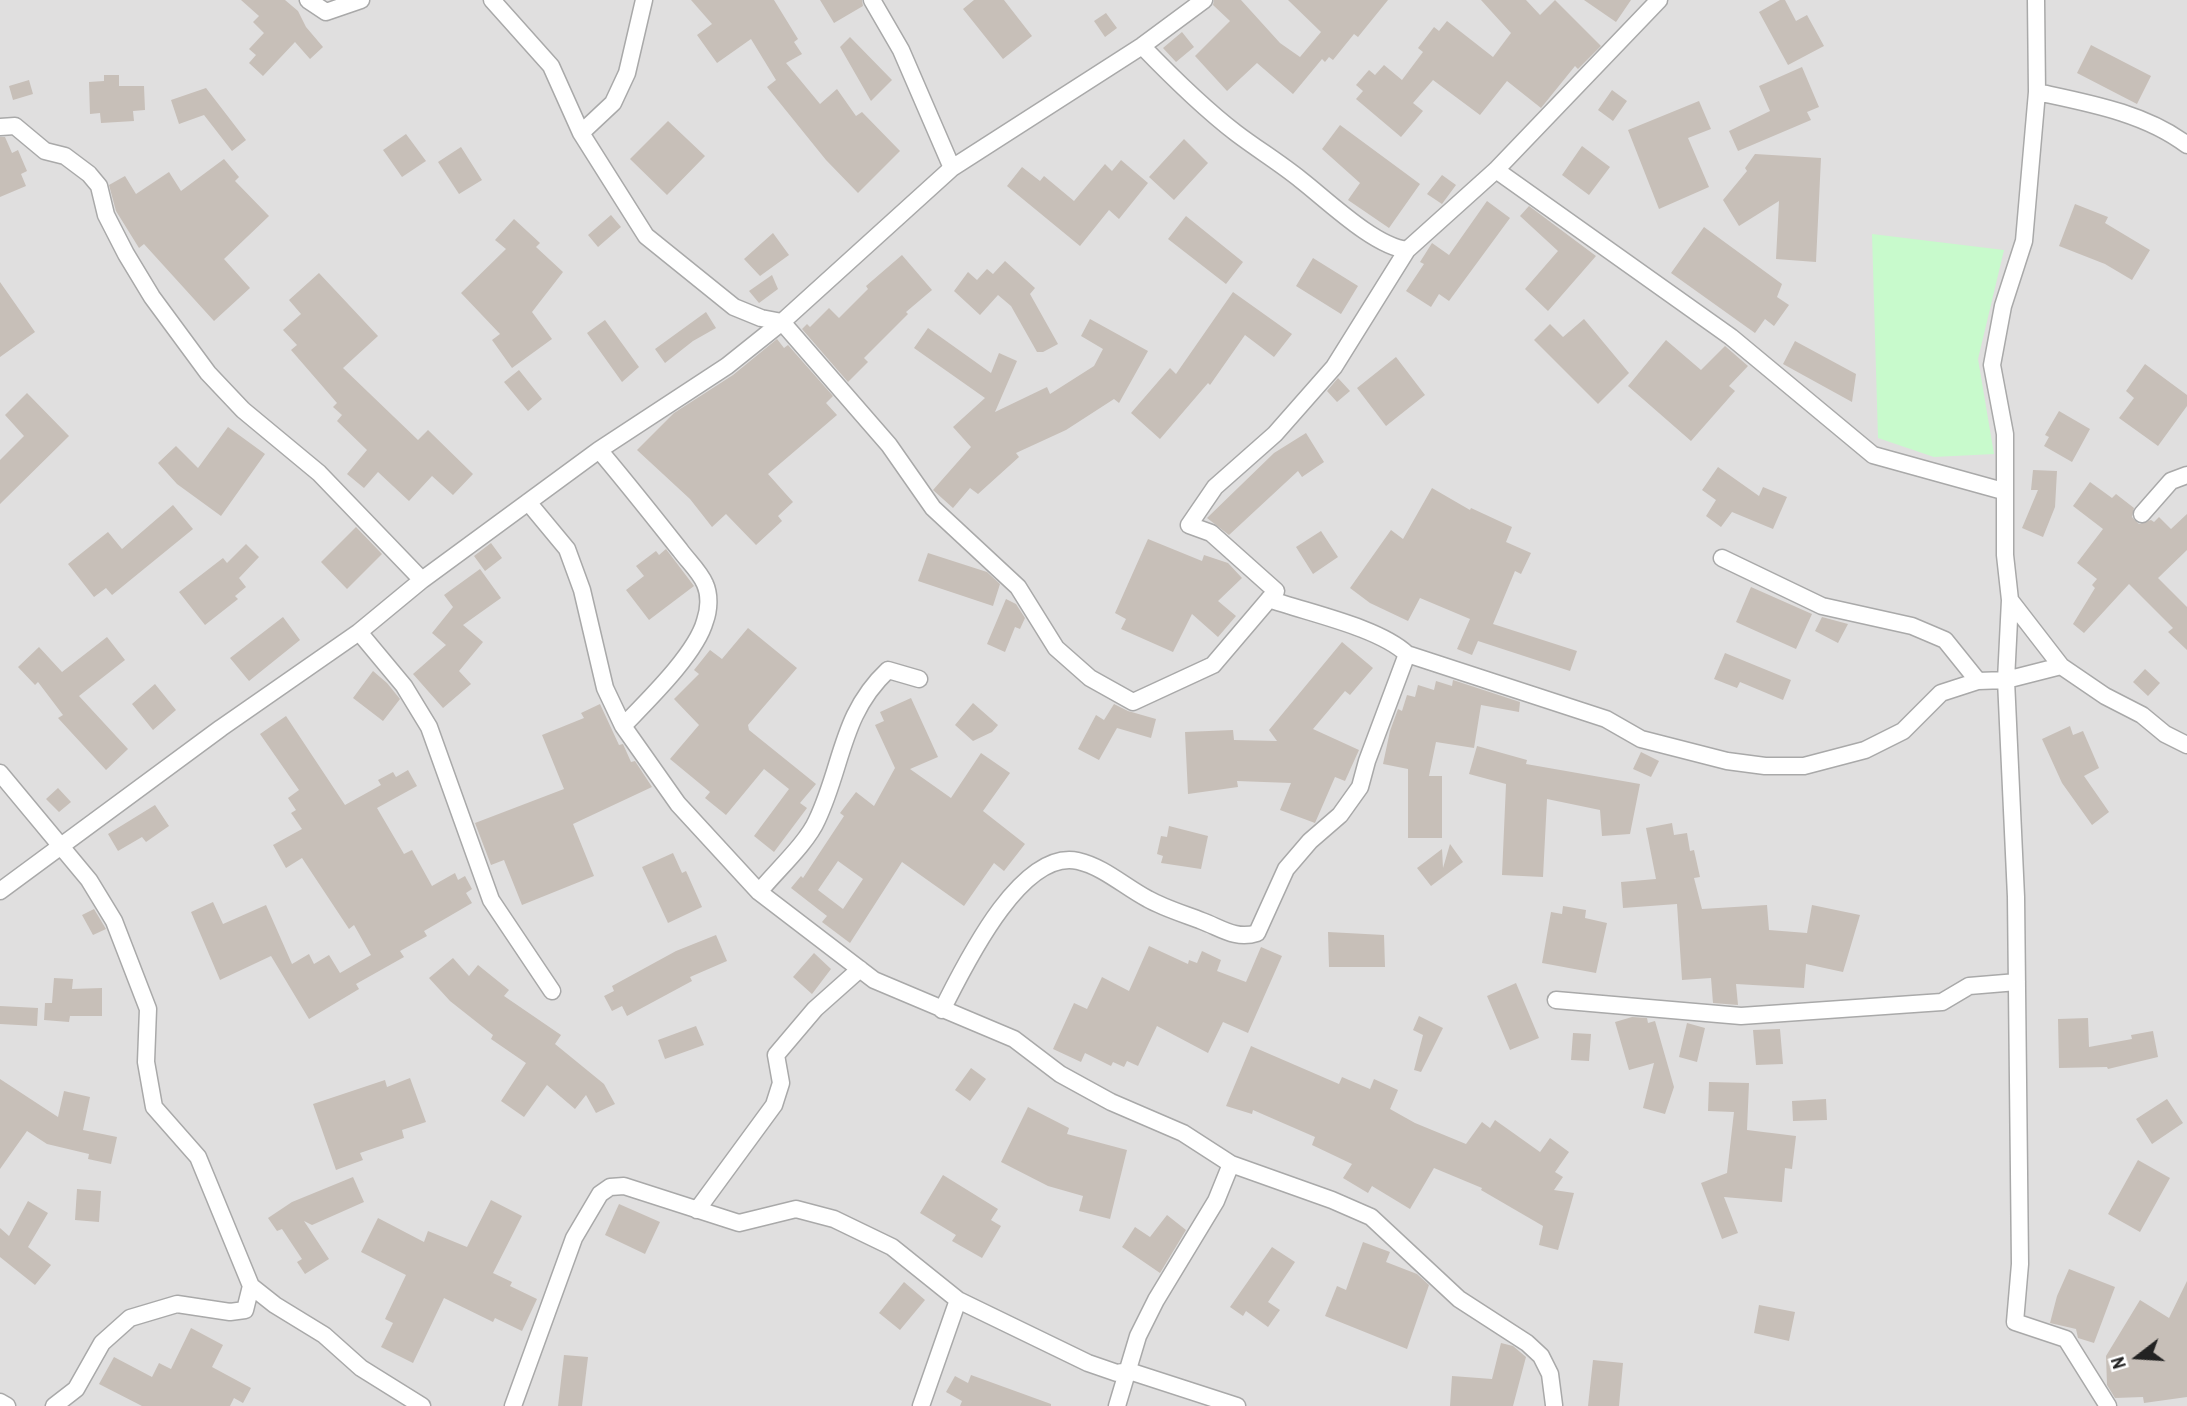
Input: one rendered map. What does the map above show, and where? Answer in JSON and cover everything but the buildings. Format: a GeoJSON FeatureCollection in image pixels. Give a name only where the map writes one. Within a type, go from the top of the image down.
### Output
{"type":"FeatureCollection","features":[{"type":"Feature","properties":{"kind":"street"},"geometry":{"type":"LineString","coordinates":[[308,0],[326,12],[361,0]]}},
{"type":"Feature","properties":{"kind":"street"},"geometry":{"type":"LineString","coordinates":[[492,0],[551,66],[581,133],[646,236],[734,307],[761,318],[782,321],[889,445],[933,508],[1018,587],[1056,648],[1090,678],[1133,702],[1213,664],[1276,591],[1211,533],[1189,525],[1215,487],[1275,434],[1334,368],[1407,250],[1496,170],[1659,0]]}},
{"type":"Feature","properties":{"kind":"street"},"geometry":{"type":"LineString","coordinates":[[581,133],[613,103],[627,74],[644,0]]}},
{"type":"Feature","properties":{"kind":"street"},"geometry":{"type":"LineString","coordinates":[[872,0],[901,50],[952,168]]}},
{"type":"Feature","properties":{"kind":"street"},"geometry":{"type":"LineString","coordinates":[[0,891],[221,728],[359,632],[422,580],[598,450],[727,366],[782,321],[952,168],[1142,46],[1203,0]]}},
{"type":"Feature","properties":{"kind":"street"},"geometry":{"type":"LineString","coordinates":[[2036,0],[2037,92],[2024,241],[2003,306],[1992,365],[2005,435],[2003,491],[2005,555],[2010,600],[2006,680],[2016,897],[2020,1264],[2015,1322],[2066,1339],[2108,1406]]}},
{"type":"Feature","properties":{"kind":"street"},"geometry":{"type":"LineString","coordinates":[[1142,46],[1193,98],[1237,134],[1275,158],[1360,226],[1397,249],[1407,250]]}},
{"type":"Feature","properties":{"kind":"street"},"geometry":{"type":"LineString","coordinates":[[2037,92],[2109,109],[2187,145]]}},
{"type":"Feature","properties":{"kind":"street"},"geometry":{"type":"LineString","coordinates":[[0,127],[15,126],[45,151],[65,156],[89,174],[99,186],[106,215],[125,254],[208,373],[243,410],[319,473],[422,580]]}},
{"type":"Feature","properties":{"kind":"street"},"geometry":{"type":"LineString","coordinates":[[1496,170],[1731,337],[1873,455],[2003,491]]}},
{"type":"Feature","properties":{"kind":"street"},"geometry":{"type":"LineString","coordinates":[[598,450],[641,498],[697,572],[706,585],[709,603],[705,623],[697,637],[664,683],[623,726]]}},
{"type":"Feature","properties":{"kind":"street"},"geometry":{"type":"LineString","coordinates":[[2142,514],[2171,481],[2187,475]]}},
{"type":"Feature","properties":{"kind":"street"},"geometry":{"type":"LineString","coordinates":[[528,502],[567,549],[582,590],[605,688],[623,726],[678,804],[759,892],[874,980],[1014,1039],[1060,1074],[1111,1102],[1183,1133],[1231,1164],[1371,1217],[1458,1298],[1527,1343],[1541,1356],[1550,1374],[1554,1405]]}},
{"type":"Feature","properties":{"kind":"street"},"geometry":{"type":"LineString","coordinates":[[1722,558],[1822,606],[1912,626],[1945,640],[1978,681]]}},
{"type":"Feature","properties":{"kind":"street"},"geometry":{"type":"LineString","coordinates":[[1269,599],[1341,622],[1397,645],[1407,654],[1606,719],[1641,738],[1727,761],[1765,766],[1804,766],[1865,750],[1903,731],[1941,692],[1978,681],[2006,680],[2060,666]]}},
{"type":"Feature","properties":{"kind":"street"},"geometry":{"type":"LineString","coordinates":[[2010,600],[2060,666],[2105,696],[2142,715],[2165,734],[2187,745]]}},
{"type":"Feature","properties":{"kind":"street"},"geometry":{"type":"LineString","coordinates":[[359,632],[404,686],[429,727],[491,900],[552,991]]}},
{"type":"Feature","properties":{"kind":"street"},"geometry":{"type":"LineString","coordinates":[[942,1010],[973,949],[1011,897],[1048,864],[1062,860],[1079,861],[1114,877],[1149,900],[1234,935],[1257,933],[1286,869],[1310,841],[1340,815],[1360,787],[1407,654]]}},
{"type":"Feature","properties":{"kind":"street"},"geometry":{"type":"LineString","coordinates":[[759,892],[816,824],[834,781],[847,730],[868,689],[888,670],[919,679]]}},
{"type":"Feature","properties":{"kind":"street"},"geometry":{"type":"LineString","coordinates":[[0,773],[89,880],[114,921],[148,1009],[146,1062],[154,1107],[198,1157],[251,1286],[324,1335],[361,1368],[422,1406]]}},
{"type":"Feature","properties":{"kind":"street"},"geometry":{"type":"LineString","coordinates":[[697,1210],[774,1105],[781,1083],[776,1055],[816,1009],[860,969]]}},
{"type":"Feature","properties":{"kind":"street"},"geometry":{"type":"LineString","coordinates":[[1556,1000],[1741,1016],[1942,1002],[1969,986],[2017,982]]}},
{"type":"Feature","properties":{"kind":"street"},"geometry":{"type":"LineString","coordinates":[[1117,1406],[1144,1324],[1216,1201],[1231,1164]]}},
{"type":"Feature","properties":{"kind":"street"},"geometry":{"type":"LineString","coordinates":[[513,1406],[574,1238],[600,1194],[610,1187],[624,1186],[669,1198],[739,1223],[796,1209],[834,1219],[892,1247],[958,1300],[1088,1363],[1117,1373],[1129,1371],[1237,1406]]}},
{"type":"Feature","properties":{"kind":"street"},"geometry":{"type":"LineString","coordinates":[[54,1406],[76,1389],[102,1343],[130,1318],[177,1304],[230,1312],[245,1310],[251,1286]]}},
{"type":"Feature","properties":{"kind":"street"},"geometry":{"type":"LineString","coordinates":[[921,1406],[958,1300]]}},
{"type":"Feature","properties":{"kind":"street"},"geometry":{"type":"LineString","coordinates":[[0,1402],[7,1406]]}},
{"type":"Feature","properties":{"kind":"shaded area"},"geometry":{"type":"Polygon","coordinates":[[[0,0],[2187,0],[2187,1406],[0,1406],[0,0]]]}},
{"type":"Feature","properties":{"kind":"green space"},"geometry":{"type":"Polygon","coordinates":[[[1872,234],[2004,250],[1978,359],[1994,454],[1934,457],[1878,438],[1872,234]]]}}]}
